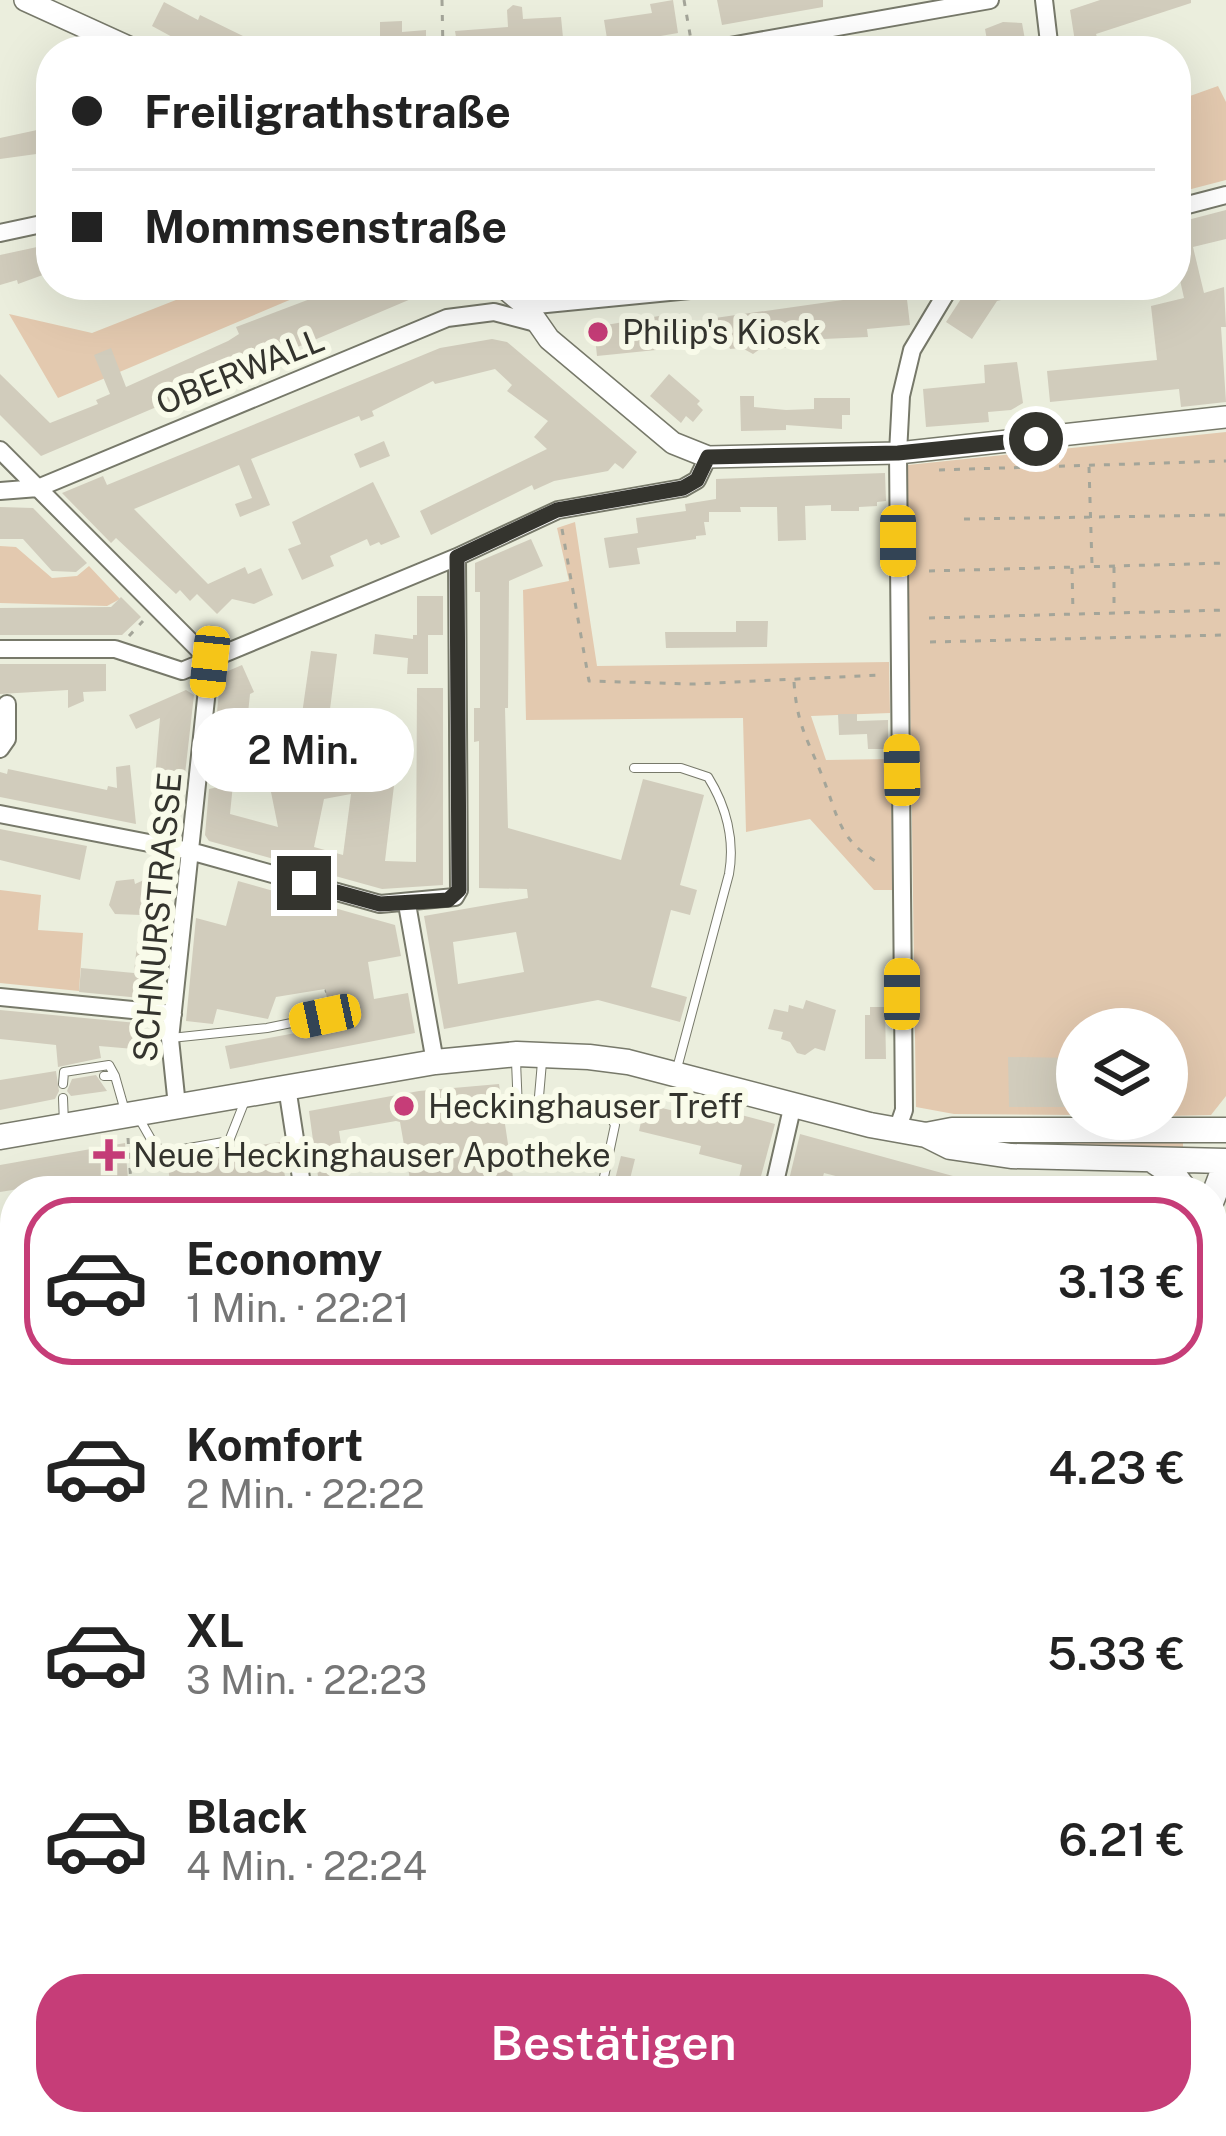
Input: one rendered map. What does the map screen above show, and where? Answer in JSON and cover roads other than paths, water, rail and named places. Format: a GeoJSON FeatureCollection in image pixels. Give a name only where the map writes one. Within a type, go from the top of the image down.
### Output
{"type":"FeatureCollection","features":[{"type":"Feature","properties":{"kind":"main road"},"geometry":{"type":"LineString","coordinates":[[0,1137],[435,1062],[543,1054],[628,1062],[926,1135],[950,1147],[1011,1156],[1226,1162]]}},
{"type":"Feature","properties":{"kind":"main road"},"geometry":{"type":"LineString","coordinates":[[926,1135],[952,1130],[1226,1130]]}},
{"type":"Feature","properties":{"kind":"main road"},"geometry":{"type":"LineString","coordinates":[[1152,1160],[1175,1176]]}},
{"type":"Feature","properties":{"kind":"street"},"geometry":{"type":"LineString","coordinates":[[25,0],[104,36]]}},
{"type":"Feature","properties":{"kind":"street"},"geometry":{"type":"LineString","coordinates":[[787,36],[990,0]]}},
{"type":"Feature","properties":{"kind":"street"},"geometry":{"type":"LineString","coordinates":[[1044,0],[1048,36]]}},
{"type":"Feature","properties":{"kind":"street"},"geometry":{"type":"LineString","coordinates":[[1191,204],[1226,195]]}},
{"type":"Feature","properties":{"kind":"street"},"geometry":{"type":"LineString","coordinates":[[0,233],[36,226]]}},
{"type":"Feature","properties":{"kind":"street"},"geometry":{"type":"LineString","coordinates":[[516,300],[550,339],[673,442],[708,457],[898,453],[1226,417]]}},
{"type":"Feature","properties":{"kind":"street","name":"OBERWALL"},"geometry":{"type":"LineString","coordinates":[[0,491],[38,488],[447,318],[494,312],[531,315],[636,300]]}},
{"type":"Feature","properties":{"kind":"street"},"geometry":{"type":"LineString","coordinates":[[897,1130],[904,1110],[901,396],[912,350],[942,300]]}},
{"type":"Feature","properties":{"kind":"street"},"geometry":{"type":"LineString","coordinates":[[0,450],[210,662]]}},
{"type":"Feature","properties":{"kind":"street"},"geometry":{"type":"LineString","coordinates":[[0,649],[115,650],[182,671],[457,557],[557,510],[683,488],[697,480],[708,457]]}},
{"type":"Feature","properties":{"kind":"street"},"geometry":{"type":"LineString","coordinates":[[0,814],[190,851],[380,904],[448,900],[459,890],[457,557]]}},
{"type":"Feature","properties":{"kind":"street","name":"SCHNURSTRASSE"},"geometry":{"type":"LineString","coordinates":[[177,1106],[170,1039],[210,662]]}},
{"type":"Feature","properties":{"kind":"street"},"geometry":{"type":"LineString","coordinates":[[0,748],[7,739],[7,704]]}},
{"type":"Feature","properties":{"kind":"street"},"geometry":{"type":"LineString","coordinates":[[407,904],[435,1062]]}},
{"type":"Feature","properties":{"kind":"street"},"geometry":{"type":"LineString","coordinates":[[0,997],[173,1014]]}},
{"type":"Feature","properties":{"kind":"street"},"geometry":{"type":"LineString","coordinates":[[287,1087],[300,1176]]}},
{"type":"Feature","properties":{"kind":"street"},"geometry":{"type":"LineString","coordinates":[[776,1176],[793,1105]]}},
{"type":"Feature","properties":{"kind":"lane"},"geometry":{"type":"LineString","coordinates":[[634,768],[681,768],[708,777],[726,818],[731,846],[730,874],[676,1073]]}},
{"type":"Feature","properties":{"kind":"lane"},"geometry":{"type":"LineString","coordinates":[[170,1039],[325,1016]]}},
{"type":"Feature","properties":{"kind":"lane"},"geometry":{"type":"LineString","coordinates":[[517,1054],[518,1110],[538,1108],[611,1118],[615,1125],[604,1176]]}},
{"type":"Feature","properties":{"kind":"lane"},"geometry":{"type":"LineString","coordinates":[[538,1108],[543,1054]]}},
{"type":"Feature","properties":{"kind":"lane"},"geometry":{"type":"LineString","coordinates":[[63,1084],[64,1072],[109,1065],[131,1114],[156,1148],[172,1150],[230,1141],[247,1094]]}},
{"type":"Feature","properties":{"kind":"lane"},"geometry":{"type":"LineString","coordinates":[[63,1097],[64,1126]]}},
{"type":"Feature","properties":{"kind":"place","name":"Philip's Kiosk"},"geometry":{"type":"Point","coordinates":[598,332]}},
{"type":"Feature","properties":{"kind":"place","name":"Heckinghauser Treff"},"geometry":{"type":"Point","coordinates":[404,1106]}},
{"type":"Feature","properties":{"kind":"place","name":"Neue Heckinghauser Apotheke"},"geometry":{"type":"Point","coordinates":[109,1155]}}]}
